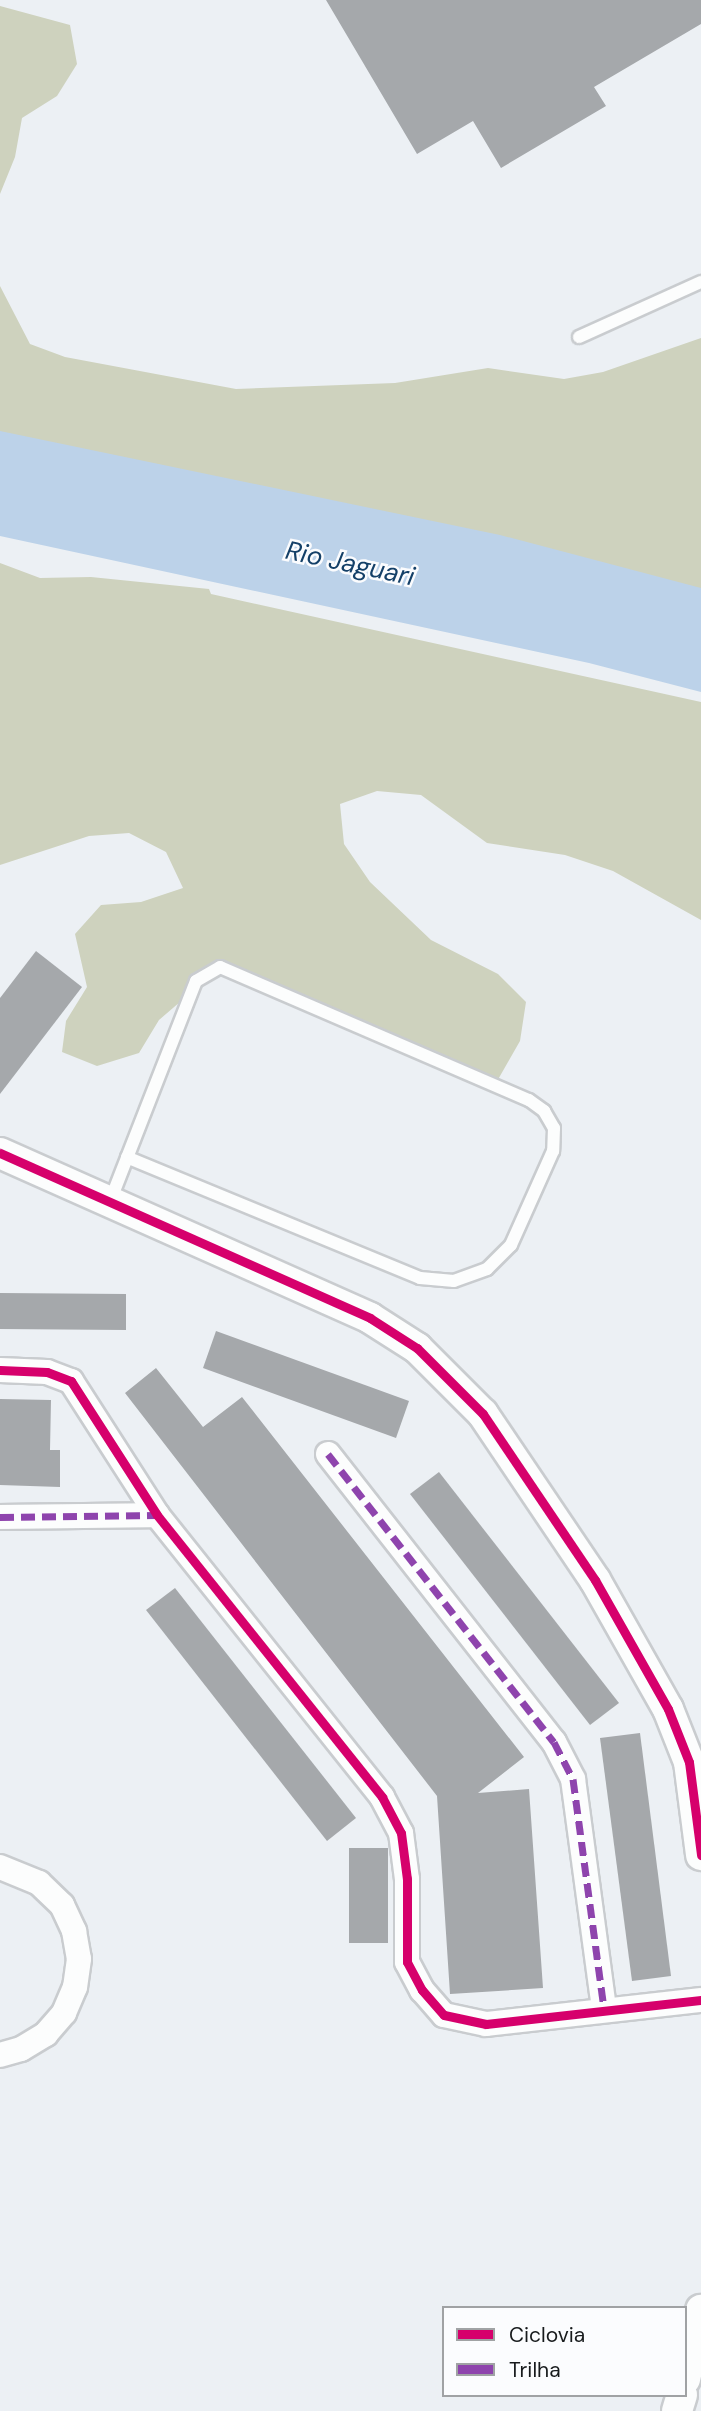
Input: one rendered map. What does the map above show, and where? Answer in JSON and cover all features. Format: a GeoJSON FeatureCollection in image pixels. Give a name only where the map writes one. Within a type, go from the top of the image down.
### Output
{"type":"FeatureCollection","features":[{"type":"Feature","properties":{"kind":"street"},"geometry":{"type":"LineString","coordinates":[[0,1153],[109,1204],[370,1318],[416,1348],[482,1414],[595,1580],[668,1709],[689,1762],[701,1855]]}},
{"type":"Feature","properties":{"kind":"street"},"geometry":{"type":"LineString","coordinates":[[0,1370],[47,1371],[71,1381],[157,1515],[382,1797],[401,1833],[407,1879],[407,1962],[422,1990],[444,2015],[486,2024],[701,2000]]}},
{"type":"Feature","properties":{"kind":"street"},"geometry":{"type":"LineString","coordinates":[[328,1454],[554,1742],[573,1779],[604,2009]]}},
{"type":"Feature","properties":{"kind":"street"},"geometry":{"type":"LineString","coordinates":[[0,1517],[157,1515]]}},
{"type":"Feature","properties":{"kind":"street"},"geometry":{"type":"LineString","coordinates":[[0,1867],[39,1883],[62,1905],[74,1931],[79,1959],[75,1987],[64,2013],[46,2034],[0,2054]]}},
{"type":"Feature","properties":{"kind":"street"},"geometry":{"type":"LineString","coordinates":[[687,2370],[701,2310]]}},
{"type":"Feature","properties":{"kind":"lane"},"geometry":{"type":"LineString","coordinates":[[579,337],[701,282]]}},
{"type":"Feature","properties":{"kind":"lane"},"geometry":{"type":"LineString","coordinates":[[109,1204],[127,1157],[197,981],[220,967],[529,1100],[544,1111],[554,1128],[554,1151],[511,1245],[486,1269],[454,1281],[420,1278],[127,1157]]}},
{"type":"Feature","properties":{"kind":"green space"},"geometry":{"type":"Polygon","coordinates":[[[0,6],[70,25],[77,64],[57,96],[22,118],[15,157],[0,194],[0,6]]]}},
{"type":"Feature","properties":{"kind":"green space"},"geometry":{"type":"Polygon","coordinates":[[[0,286],[30,344],[65,357],[236,389],[395,383],[488,368],[564,379],[603,372],[701,338],[701,599],[0,436],[0,286]]]}},
{"type":"Feature","properties":{"kind":"green space"},"geometry":{"type":"Polygon","coordinates":[[[0,563],[40,578],[91,577],[209,589],[211,594],[701,702],[701,920],[613,871],[565,855],[487,843],[421,795],[377,791],[340,804],[344,844],[370,882],[431,940],[498,974],[526,1002],[520,1041],[496,1083],[216,971],[159,1020],[139,1053],[97,1066],[62,1052],[66,1021],[87,987],[75,934],[101,905],[141,902],[183,888],[166,852],[129,833],[89,836],[0,865],[0,563]]]}},
{"type":"Feature","properties":{"kind":"water","name":"Rio Jaguari"},"geometry":{"type":"Polygon","coordinates":[[[0,431],[500,535],[701,588],[701,692],[589,663],[0,536],[0,431]]]}},
{"type":"Feature","properties":{"kind":"building"},"geometry":{"type":"Polygon","coordinates":[[[326,0],[701,0],[701,24],[594,87],[606,106],[501,168],[473,121],[417,154],[326,0]]]}},
{"type":"Feature","properties":{"kind":"building"},"geometry":{"type":"Polygon","coordinates":[[[36,951],[82,987],[0,1094],[0,998],[36,951]]]}},
{"type":"Feature","properties":{"kind":"building"},"geometry":{"type":"Polygon","coordinates":[[[0,1293],[126,1294],[126,1330],[0,1329],[0,1293]]]}},
{"type":"Feature","properties":{"kind":"building"},"geometry":{"type":"Polygon","coordinates":[[[216,1331],[409,1401],[396,1438],[203,1368],[216,1331]]]}},
{"type":"Feature","properties":{"kind":"building"},"geometry":{"type":"Polygon","coordinates":[[[156,1368],[203,1427],[242,1397],[524,1757],[478,1793],[529,1789],[543,1988],[450,1994],[437,1796],[125,1393],[156,1368]]]}},
{"type":"Feature","properties":{"kind":"building"},"geometry":{"type":"Polygon","coordinates":[[[0,1399],[51,1400],[50,1450],[60,1450],[60,1487],[0,1485],[0,1399]]]}},
{"type":"Feature","properties":{"kind":"building"},"geometry":{"type":"Polygon","coordinates":[[[439,1472],[619,1703],[590,1725],[410,1494],[439,1472]]]}},
{"type":"Feature","properties":{"kind":"building"},"geometry":{"type":"Polygon","coordinates":[[[175,1588],[356,1818],[327,1841],[146,1610],[175,1588]]]}},
{"type":"Feature","properties":{"kind":"building"},"geometry":{"type":"Polygon","coordinates":[[[640,1733],[671,1976],[632,1981],[600,1738],[640,1733]]]}},
{"type":"Feature","properties":{"kind":"building"},"geometry":{"type":"Polygon","coordinates":[[[349,1848],[388,1848],[388,1943],[349,1943],[349,1848]]]}},
{"type":"Feature","properties":{"kind":"marked path"},"geometry":{"type":"LineString","coordinates":[[328,1454],[554,1742],[573,1779],[604,2009]]}},
{"type":"Feature","properties":{"kind":"marked path"},"geometry":{"type":"LineString","coordinates":[[0,1517],[157,1515]]}},
{"type":"Feature","properties":{"kind":"cycle path"},"geometry":{"type":"LineString","coordinates":[[0,1153],[370,1318],[417,1348],[483,1414],[595,1580],[668,1709],[689,1762],[701,1855]]}},
{"type":"Feature","properties":{"kind":"cycle path"},"geometry":{"type":"LineString","coordinates":[[0,1370],[47,1372],[71,1381],[157,1515],[382,1797],[401,1833],[407,1879],[407,1962],[422,1990],[444,2015],[486,2024],[701,2000]]}}]}
